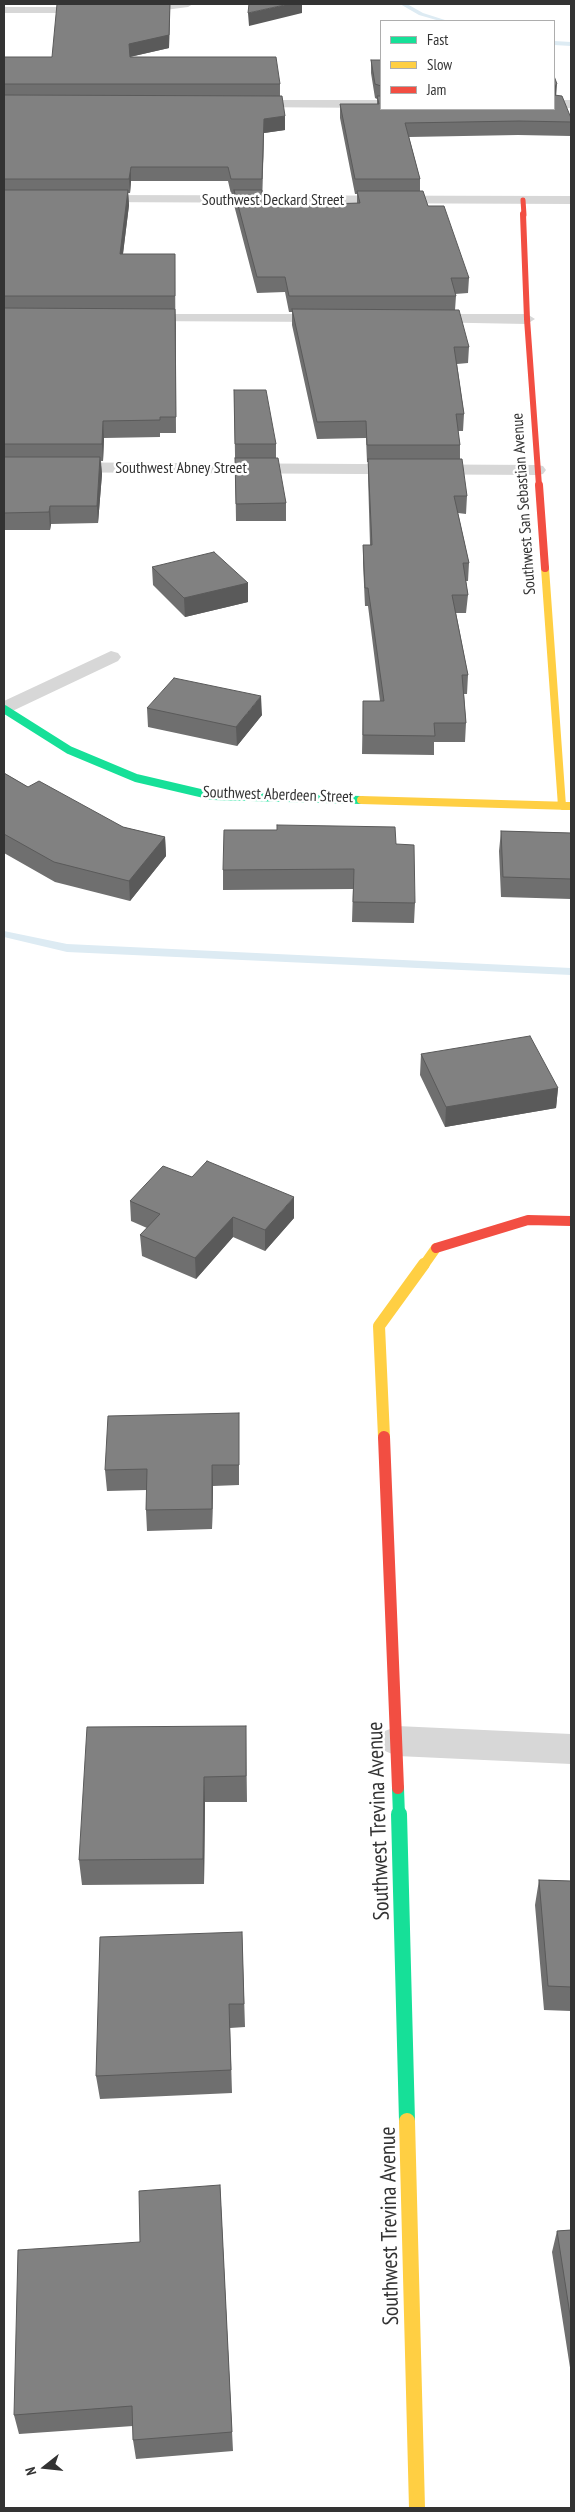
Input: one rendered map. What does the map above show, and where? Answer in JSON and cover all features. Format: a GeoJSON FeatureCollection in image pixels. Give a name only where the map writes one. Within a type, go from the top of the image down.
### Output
{"type":"FeatureCollection","features":[{"type":"Feature","properties":{"kind":"street"},"geometry":{"type":"LineString","coordinates":[[4,10],[142,10],[188,4]]}},
{"type":"Feature","properties":{"kind":"street"},"geometry":{"type":"LineString","coordinates":[[232,104],[380,104]]}},
{"type":"Feature","properties":{"kind":"street"},"geometry":{"type":"LineString","coordinates":[[555,104],[571,104]]}},
{"type":"Feature","properties":{"kind":"street","name":"Southwest Deckard Street"},"geometry":{"type":"LineString","coordinates":[[74,199],[571,200]]}},
{"type":"Feature","properties":{"kind":"street","name":"Southwest San Sebastian Avenue"},"geometry":{"type":"LineString","coordinates":[[523,200],[527,319],[537,470],[566,806]]}},
{"type":"Feature","properties":{"kind":"street"},"geometry":{"type":"LineString","coordinates":[[122,318],[340,318]]}},
{"type":"Feature","properties":{"kind":"street"},"geometry":{"type":"LineString","coordinates":[[409,319],[527,319]]}},
{"type":"Feature","properties":{"kind":"street","name":"Southwest Abney Street"},"geometry":{"type":"LineString","coordinates":[[4,468],[537,470]]}},
{"type":"Feature","properties":{"kind":"street","name":"Southwest Aberdeen Street"},"geometry":{"type":"LineString","coordinates":[[4,709],[111,657]]}},
{"type":"Feature","properties":{"kind":"street","name":"Southwest Aberdeen Street"},"geometry":{"type":"LineString","coordinates":[[4,709],[69,750],[136,778],[213,796],[566,806]]}},
{"type":"Feature","properties":{"kind":"street","name":"Southwest Trevina Avenue"},"geometry":{"type":"LineString","coordinates":[[417,2508],[397,1741],[378,1326],[438,1246],[528,1220],[571,1221]]}},
{"type":"Feature","properties":{"kind":"street"},"geometry":{"type":"LineString","coordinates":[[397,1741],[571,1749]]}},
{"type":"Feature","properties":{"kind":"building"},"geometry":{"type":"Polygon","coordinates":[[[57,4],[170,4],[169,35],[129,44],[130,57],[276,57],[280,84],[4,84],[4,57],[52,57],[57,4]]]}},
{"type":"Feature","properties":{"kind":"building"},"geometry":{"type":"Polygon","coordinates":[[[249,4],[289,4],[248,13],[249,4]]]}},
{"type":"Feature","properties":{"kind":"building"},"geometry":{"type":"Polygon","coordinates":[[[371,60],[380,60],[380,86],[375,84],[371,60]]]}},
{"type":"Feature","properties":{"kind":"building"},"geometry":{"type":"Polygon","coordinates":[[[4,95],[282,96],[285,116],[264,119],[262,179],[231,179],[228,167],[131,167],[129,179],[4,179],[4,95]]]}},
{"type":"Feature","properties":{"kind":"building"},"geometry":{"type":"Polygon","coordinates":[[[555,95],[562,96],[571,122],[405,123],[420,179],[355,179],[340,104],[379,104],[377,96],[380,96],[380,110],[555,110],[555,95]]]}},
{"type":"Feature","properties":{"kind":"building"},"geometry":{"type":"Polygon","coordinates":[[[4,190],[128,190],[120,254],[175,254],[175,296],[4,296],[4,190]]]}},
{"type":"Feature","properties":{"kind":"building"},"geometry":{"type":"Polygon","coordinates":[[[234,190],[262,190],[261,206],[360,203],[357,191],[423,191],[428,206],[444,206],[469,278],[451,278],[456,296],[289,296],[285,277],[257,277],[234,190]]]}},
{"type":"Feature","properties":{"kind":"building"},"geometry":{"type":"Polygon","coordinates":[[[4,308],[175,309],[176,417],[160,417],[160,420],[103,421],[102,444],[4,444],[4,308]]]}},
{"type":"Feature","properties":{"kind":"building"},"geometry":{"type":"Polygon","coordinates":[[[292,309],[459,310],[469,347],[454,347],[464,414],[456,414],[460,445],[367,445],[366,421],[317,422],[292,309]]]}},
{"type":"Feature","properties":{"kind":"building"},"geometry":{"type":"Polygon","coordinates":[[[234,390],[266,390],[276,444],[235,444],[234,390]]]}},
{"type":"Feature","properties":{"kind":"building"},"geometry":{"type":"Polygon","coordinates":[[[4,457],[100,457],[97,506],[50,506],[49,512],[4,513],[4,457]]]}},
{"type":"Feature","properties":{"kind":"building"},"geometry":{"type":"Polygon","coordinates":[[[235,458],[278,458],[286,503],[236,504],[235,458]]]}},
{"type":"Feature","properties":{"kind":"building"},"geometry":{"type":"Polygon","coordinates":[[[368,459],[462,459],[467,496],[454,496],[469,563],[463,563],[468,595],[452,595],[468,675],[462,675],[466,723],[434,723],[435,736],[363,735],[363,701],[384,701],[368,588],[365,588],[363,545],[372,545],[368,459]]]}},
{"type":"Feature","properties":{"kind":"building"},"geometry":{"type":"Polygon","coordinates":[[[214,552],[248,583],[184,598],[152,567],[214,552]]]}},
{"type":"Feature","properties":{"kind":"building"},"geometry":{"type":"Polygon","coordinates":[[[174,678],[261,696],[236,727],[147,708],[174,678]]]}},
{"type":"Feature","properties":{"kind":"building"},"geometry":{"type":"Polygon","coordinates":[[[4,773],[28,787],[39,781],[123,827],[165,837],[129,881],[54,862],[4,834],[4,773]]]}},
{"type":"Feature","properties":{"kind":"building"},"geometry":{"type":"Polygon","coordinates":[[[277,825],[395,827],[396,844],[414,845],[415,903],[353,902],[354,869],[223,870],[224,830],[277,830],[277,825]]]}},
{"type":"Feature","properties":{"kind":"building"},"geometry":{"type":"Polygon","coordinates":[[[501,831],[571,833],[571,879],[503,877],[501,831]]]}},
{"type":"Feature","properties":{"kind":"building"},"geometry":{"type":"Polygon","coordinates":[[[530,1036],[558,1088],[446,1107],[421,1054],[530,1036]]]}},
{"type":"Feature","properties":{"kind":"building"},"geometry":{"type":"Polygon","coordinates":[[[207,1161],[294,1197],[265,1230],[233,1217],[195,1258],[140,1235],[160,1214],[130,1201],[163,1166],[192,1177],[207,1161]]]}},
{"type":"Feature","properties":{"kind":"building"},"geometry":{"type":"Polygon","coordinates":[[[239,1413],[239,1465],[212,1465],[212,1509],[146,1510],[147,1469],[105,1470],[108,1416],[239,1413]]]}},
{"type":"Feature","properties":{"kind":"building"},"geometry":{"type":"Polygon","coordinates":[[[246,1726],[246,1776],[204,1777],[203,1859],[79,1860],[87,1727],[246,1726]]]}},
{"type":"Feature","properties":{"kind":"building"},"geometry":{"type":"Polygon","coordinates":[[[539,1880],[571,1881],[571,1987],[548,1986],[539,1880]]]}},
{"type":"Feature","properties":{"kind":"building"},"geometry":{"type":"Polygon","coordinates":[[[242,1932],[244,2004],[229,2004],[231,2070],[96,2076],[100,1937],[242,1932]]]}},
{"type":"Feature","properties":{"kind":"building"},"geometry":{"type":"Polygon","coordinates":[[[220,2185],[232,2432],[133,2440],[132,2406],[14,2415],[18,2250],[140,2242],[139,2191],[220,2185]]]}},
{"type":"Feature","properties":{"kind":"building"},"geometry":{"type":"Polygon","coordinates":[[[571,2230],[571,2321],[557,2231],[571,2230]]]}},
{"type":"Feature","properties":{"kind":"waterway"},"geometry":{"type":"LineString","coordinates":[[403,4],[421,14],[442,20]]}},
{"type":"Feature","properties":{"kind":"waterway"},"geometry":{"type":"LineString","coordinates":[[555,43],[571,44]]}},
{"type":"Feature","properties":{"kind":"waterway"},"geometry":{"type":"LineString","coordinates":[[4,934],[67,948],[571,972]]}},
{"type":"Feature","properties":{"kind":"traffic: fast"},"geometry":{"type":"LineString","coordinates":[[4,709],[69,750],[136,778],[213,796],[361,800]]}},
{"type":"Feature","properties":{"kind":"traffic: fast"},"geometry":{"type":"LineString","coordinates":[[398,1788],[407,2121]]}},
{"type":"Feature","properties":{"kind":"traffic: slow"},"geometry":{"type":"LineString","coordinates":[[545,568],[562,806]]}},
{"type":"Feature","properties":{"kind":"traffic: slow"},"geometry":{"type":"LineString","coordinates":[[361,800],[571,806]]}},
{"type":"Feature","properties":{"kind":"traffic: slow"},"geometry":{"type":"LineString","coordinates":[[384,1437],[379,1326],[436,1248]]}},
{"type":"Feature","properties":{"kind":"traffic: slow"},"geometry":{"type":"LineString","coordinates":[[407,2121],[417,2508]]}},
{"type":"Feature","properties":{"kind":"traffic: jam"},"geometry":{"type":"LineString","coordinates":[[523,200],[527,319],[545,568]]}},
{"type":"Feature","properties":{"kind":"traffic: jam"},"geometry":{"type":"LineString","coordinates":[[436,1248],[528,1220],[571,1221]]}},
{"type":"Feature","properties":{"kind":"traffic: jam"},"geometry":{"type":"LineString","coordinates":[[384,1437],[398,1788]]}}]}
